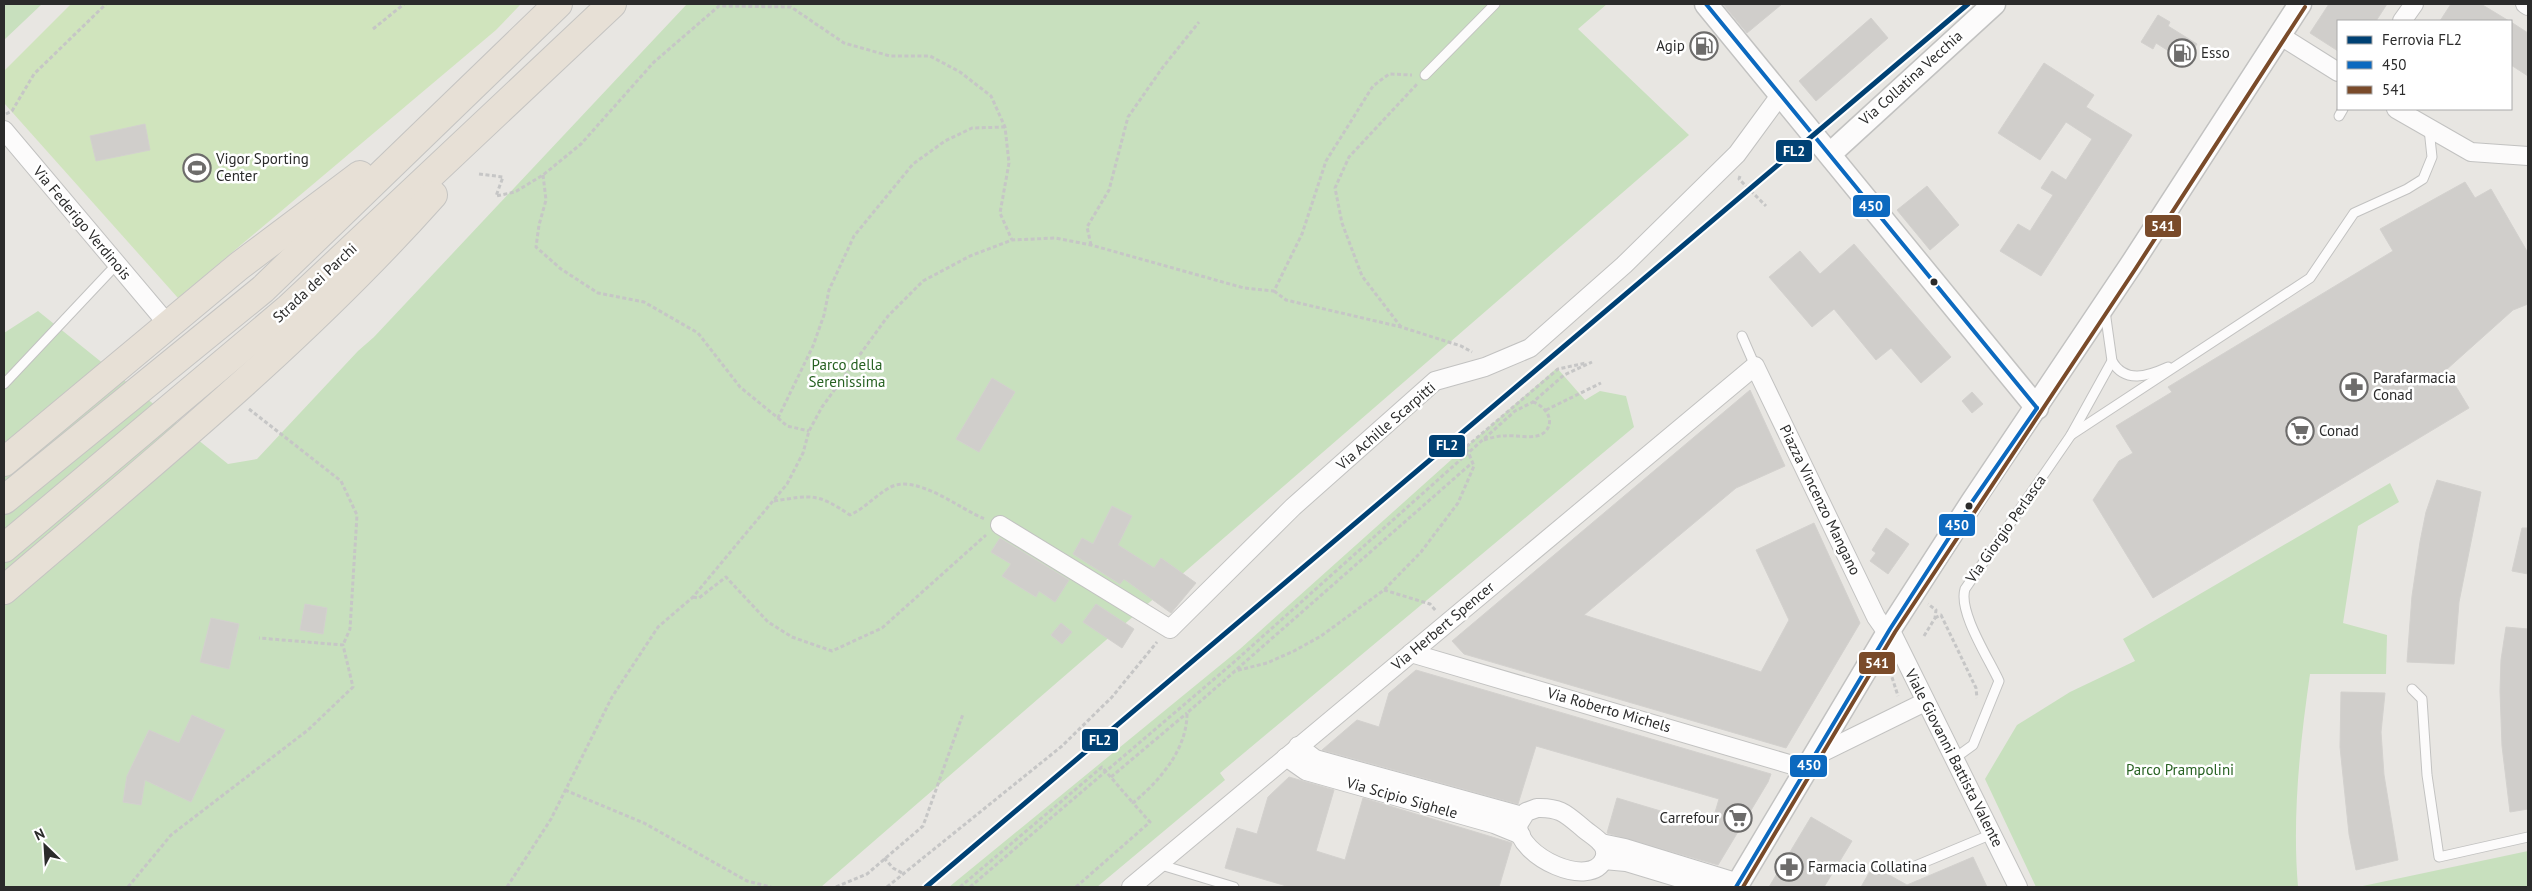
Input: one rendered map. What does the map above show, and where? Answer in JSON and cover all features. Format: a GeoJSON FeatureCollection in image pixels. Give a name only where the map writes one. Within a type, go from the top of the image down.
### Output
{"type":"FeatureCollection","features":[{"type":"Feature","properties":{"kind":"highway","name":"Strada dei Parchi"},"geometry":{"type":"LineString","coordinates":[[4,500],[262,289],[558,4]]}},
{"type":"Feature","properties":{"kind":"highway","name":"Strada dei Parchi"},"geometry":{"type":"LineString","coordinates":[[4,548],[289,308],[612,4]]}},
{"type":"Feature","properties":{"kind":"highway"},"geometry":{"type":"LineString","coordinates":[[4,590],[195,426],[303,328],[405,227],[550,64]]}},
{"type":"Feature","properties":{"kind":"highway"},"geometry":{"type":"LineString","coordinates":[[4,462],[239,266],[469,89]]}},
{"type":"Feature","properties":{"kind":"street"},"geometry":{"type":"LineString","coordinates":[[1706,4],[2037,408]]}},
{"type":"Feature","properties":{"kind":"street","name":"Via Collatina Vecchia"},"geometry":{"type":"LineString","coordinates":[[1830,154],[1994,4]]}},
{"type":"Feature","properties":{"kind":"street"},"geometry":{"type":"LineString","coordinates":[[1602,851],[1738,885],[1890,630],[1972,502],[2037,408],[2300,4]]}},
{"type":"Feature","properties":{"kind":"street"},"geometry":{"type":"LineString","coordinates":[[2403,20],[2414,4]]}},
{"type":"Feature","properties":{"kind":"street"},"geometry":{"type":"LineString","coordinates":[[2524,4],[2528,6]]}},
{"type":"Feature","properties":{"kind":"street"},"geometry":{"type":"LineString","coordinates":[[2280,35],[2337,71]]}},
{"type":"Feature","properties":{"kind":"street","name":"Via Achille Scarpitti"},"geometry":{"type":"LineString","coordinates":[[1170,629],[1293,507],[1435,381],[1492,364],[1530,348],[1624,265],[1738,154],[1781,94]]}},
{"type":"Feature","properties":{"kind":"street"},"geometry":{"type":"LineString","coordinates":[[2398,110],[2475,154],[2528,156]]}},
{"type":"Feature","properties":{"kind":"street","name":"Via Federigo Verdinois"},"geometry":{"type":"LineString","coordinates":[[4,130],[160,315]]}},
{"type":"Feature","properties":{"kind":"street","name":"Piazza Vincenzo Mangano"},"geometry":{"type":"LineString","coordinates":[[1755,366],[1876,617],[1882,626],[1890,630]]}},
{"type":"Feature","properties":{"kind":"street","name":"Via Herbert Spencer"},"geometry":{"type":"LineString","coordinates":[[1131,887],[1755,366]]}},
{"type":"Feature","properties":{"kind":"street"},"geometry":{"type":"LineString","coordinates":[[994,526],[1170,629]]}},
{"type":"Feature","properties":{"kind":"street","name":"Viale Giovanni Battista Valente"},"geometry":{"type":"LineString","coordinates":[[1890,630],[2018,887]]}},
{"type":"Feature","properties":{"kind":"street","name":"Via Roberto Michels"},"geometry":{"type":"LineString","coordinates":[[1411,654],[1809,763]]}},
{"type":"Feature","properties":{"kind":"street"},"geometry":{"type":"LineString","coordinates":[[1809,763],[1925,702]]}},
{"type":"Feature","properties":{"kind":"street","name":"Via Scipio Sighele"},"geometry":{"type":"LineString","coordinates":[[1292,752],[1522,816]]}},
{"type":"Feature","properties":{"kind":"street","name":"Via Scipio Sighele"},"geometry":{"type":"LineString","coordinates":[[1292,752],[1306,771],[1494,824],[1521,836],[1532,852],[1562,868],[1580,871],[1588,870],[1601,864],[1602,851]]}},
{"type":"Feature","properties":{"kind":"street"},"geometry":{"type":"LineString","coordinates":[[1521,836],[1518,825],[1526,812],[1537,808],[1556,809],[1565,813],[1602,851],[1626,862],[1709,887]]}},
{"type":"Feature","properties":{"kind":"lane"},"geometry":{"type":"LineString","coordinates":[[1425,75],[1495,4]]}},
{"type":"Feature","properties":{"kind":"lane","name":"Via Giorgio Perlasca"},"geometry":{"type":"LineString","coordinates":[[2070,436],[2310,278],[2354,213],[2407,189],[2423,179],[2432,157],[2429,129]]}},
{"type":"Feature","properties":{"kind":"lane"},"geometry":{"type":"LineString","coordinates":[[4,384],[117,264]]}},
{"type":"Feature","properties":{"kind":"lane"},"geometry":{"type":"LineString","coordinates":[[2104,306],[2112,361]]}},
{"type":"Feature","properties":{"kind":"lane"},"geometry":{"type":"LineString","coordinates":[[1742,336],[1755,366]]}},
{"type":"Feature","properties":{"kind":"lane","name":"Via Giorgio Perlasca"},"geometry":{"type":"LineString","coordinates":[[1954,758],[1973,745],[1999,681],[1966,612],[1963,598],[1965,589],[2070,436],[2112,361],[2122,372],[2144,377],[2186,359]]}},
{"type":"Feature","properties":{"kind":"lane"},"geometry":{"type":"LineString","coordinates":[[2412,689],[2422,699],[2428,774],[2440,857],[2528,837]]}},
{"type":"Feature","properties":{"kind":"lane"},"geometry":{"type":"LineString","coordinates":[[1908,869],[1992,834]]}},
{"type":"Feature","properties":{"kind":"lane"},"geometry":{"type":"LineString","coordinates":[[1158,864],[1234,887]]}},
{"type":"Feature","properties":{"kind":"path"},"geometry":{"type":"LineString","coordinates":[[4,116],[12,111],[34,74],[106,4]]}},
{"type":"Feature","properties":{"kind":"path"},"geometry":{"type":"LineString","coordinates":[[373,29],[404,4]]}},
{"type":"Feature","properties":{"kind":"path"},"geometry":{"type":"LineString","coordinates":[[480,174],[503,177],[496,196],[515,192],[543,175],[581,144],[654,62],[719,6],[791,8],[844,43],[890,56],[930,56],[960,72],[991,96],[1005,126],[1009,163],[1000,213],[1012,240]]}},
{"type":"Feature","properties":{"kind":"path"},"geometry":{"type":"LineString","coordinates":[[1091,245],[1087,227],[1109,190],[1128,117],[1163,67],[1199,22]]}},
{"type":"Feature","properties":{"kind":"path"},"geometry":{"type":"LineString","coordinates":[[1274,291],[1302,234],[1326,161],[1373,86],[1389,74],[1425,75]]}},
{"type":"Feature","properties":{"kind":"path"},"geometry":{"type":"LineString","coordinates":[[1401,327],[1362,276],[1342,223],[1335,188],[1349,157],[1425,75]]}},
{"type":"Feature","properties":{"kind":"path"},"geometry":{"type":"LineString","coordinates":[[778,418],[813,346],[824,315],[829,290],[854,236],[914,164],[945,141],[972,128],[1005,126]]}},
{"type":"Feature","properties":{"kind":"path"},"geometry":{"type":"LineString","coordinates":[[543,175],[546,200],[539,225],[536,247],[561,268],[598,293],[644,302],[698,333],[740,387],[787,426],[809,431]]}},
{"type":"Feature","properties":{"kind":"path"},"geometry":{"type":"LineString","coordinates":[[507,887],[551,819],[612,697],[658,627],[693,597],[787,484],[804,453],[809,431],[822,407],[888,316],[922,281],[970,256],[1012,240],[1055,238],[1091,245],[1244,288],[1274,291],[1286,300],[1401,327],[1461,346],[1492,364]]}},
{"type":"Feature","properties":{"kind":"path"},"geometry":{"type":"LineString","coordinates":[[970,887],[1233,663],[1469,453],[1483,440],[1516,411],[1533,402],[1564,375],[1592,362],[1558,369],[1466,447],[1469,453],[1473,461],[1474,466],[1458,502],[1420,552],[1384,590],[1322,636],[1267,663],[1235,671]]}},
{"type":"Feature","properties":{"kind":"path"},"geometry":{"type":"LineString","coordinates":[[1546,410],[1580,396],[1601,383]]}},
{"type":"Feature","properties":{"kind":"path"},"geometry":{"type":"LineString","coordinates":[[1533,402],[1546,410]]}},
{"type":"Feature","properties":{"kind":"path"},"geometry":{"type":"LineString","coordinates":[[128,887],[171,835],[308,730],[352,687],[343,645],[350,630],[357,515],[342,481],[242,404]]}},
{"type":"Feature","properties":{"kind":"path"},"geometry":{"type":"LineString","coordinates":[[1483,440],[1501,436],[1535,436],[1544,433],[1548,426],[1546,410]]}},
{"type":"Feature","properties":{"kind":"path"},"geometry":{"type":"LineString","coordinates":[[1111,777],[1187,713],[1473,461]]}},
{"type":"Feature","properties":{"kind":"path"},"geometry":{"type":"LineString","coordinates":[[693,597],[699,598],[726,577],[768,622],[792,637],[832,651],[882,628],[994,526],[943,495],[909,485],[890,487],[864,508],[850,515],[825,498],[811,496],[774,501]]}},
{"type":"Feature","properties":{"kind":"path"},"geometry":{"type":"LineString","coordinates":[[1384,590],[1430,604],[1438,614]]}},
{"type":"Feature","properties":{"kind":"path"},"geometry":{"type":"LineString","coordinates":[[1924,636],[1935,618],[1936,610],[1927,604]]}},
{"type":"Feature","properties":{"kind":"path"},"geometry":{"type":"LineString","coordinates":[[1935,618],[1941,616],[1945,624],[1976,688],[1977,704]]}},
{"type":"Feature","properties":{"kind":"path"},"geometry":{"type":"LineString","coordinates":[[887,887],[1062,746],[1112,696],[1150,648],[1170,629]]}},
{"type":"Feature","properties":{"kind":"path"},"geometry":{"type":"LineString","coordinates":[[259,638],[343,645]]}},
{"type":"Feature","properties":{"kind":"path"},"geometry":{"type":"LineString","coordinates":[[1888,668],[1899,699]]}},
{"type":"Feature","properties":{"kind":"path"},"geometry":{"type":"LineString","coordinates":[[1133,803],[1154,786],[1168,768],[1186,731],[1187,713]]}},
{"type":"Feature","properties":{"kind":"path"},"geometry":{"type":"LineString","coordinates":[[836,887],[867,874],[923,826],[963,714]]}},
{"type":"Feature","properties":{"kind":"path"},"geometry":{"type":"LineString","coordinates":[[960,887],[1102,767],[1150,822],[1076,887]]}},
{"type":"Feature","properties":{"kind":"path"},"geometry":{"type":"LineString","coordinates":[[565,790],[644,823],[748,881],[771,887]]}},
{"type":"Feature","properties":{"kind":"path"},"geometry":{"type":"LineString","coordinates":[[884,858],[892,868],[904,874]]}},
{"type":"Feature","properties":{"kind":"green space"},"geometry":{"type":"Polygon","coordinates":[[[4,4],[42,4],[4,40],[4,4]]]}},
{"type":"Feature","properties":{"kind":"green space","name":"Vigor Sporting Center"},"geometry":{"type":"Polygon","coordinates":[[[71,4],[521,4],[496,30],[178,298],[4,103],[4,71],[71,4]]]}},
{"type":"Feature","properties":{"kind":"green space","name":"Parco della Serenissima"},"geometry":{"type":"Polygon","coordinates":[[[687,4],[1607,4],[1578,29],[1689,135],[821,887],[4,887],[4,333],[38,311],[228,464],[257,459],[687,4]]]}},
{"type":"Feature","properties":{"kind":"green space"},"geometry":{"type":"Polygon","coordinates":[[[1557,368],[1585,400],[1600,391],[1626,396],[1634,427],[1220,773],[1225,780],[1097,887],[949,887],[1240,649],[1461,451],[1557,368]]]}},
{"type":"Feature","properties":{"kind":"green space","name":"Parco Prampolini"},"geometry":{"type":"Polygon","coordinates":[[[2390,483],[2399,502],[2358,526],[2343,623],[2387,635],[2386,674],[2310,674],[2298,780],[2296,861],[2298,887],[2036,887],[1985,779],[2017,725],[2070,692],[2135,661],[2123,639],[2390,483]]]}},
{"type":"Feature","properties":{"kind":"green space"},"geometry":{"type":"Polygon","coordinates":[[[2528,851],[2528,887],[2358,887],[2528,851]]]}},
{"type":"Feature","properties":{"kind":"building"},"geometry":{"type":"Polygon","coordinates":[[[1723,4],[1782,4],[1747,33],[1723,4]]]}},
{"type":"Feature","properties":{"kind":"building"},"geometry":{"type":"Polygon","coordinates":[[[2329,4],[2387,4],[2377,20],[2337,20],[2337,50],[2310,33],[2329,4]]]}},
{"type":"Feature","properties":{"kind":"building"},"geometry":{"type":"Polygon","coordinates":[[[2451,4],[2481,4],[2507,20],[2441,20],[2451,4]]]}},
{"type":"Feature","properties":{"kind":"building","name":"Esso"},"geometry":{"type":"Polygon","coordinates":[[[2158,15],[2170,22],[2168,26],[2197,44],[2186,62],[2156,43],[2153,49],[2141,42],[2158,15]]]}},
{"type":"Feature","properties":{"kind":"building"},"geometry":{"type":"Polygon","coordinates":[[[1871,18],[1888,38],[1816,101],[1799,81],[1871,18]]]}},
{"type":"Feature","properties":{"kind":"building"},"geometry":{"type":"Polygon","coordinates":[[[2512,23],[2528,33],[2528,76],[2512,66],[2512,23]]]}},
{"type":"Feature","properties":{"kind":"building","name":"Agip"},"geometry":{"type":"Polygon","coordinates":[[[1705,33],[1717,47],[1703,60],[1690,46],[1705,33]]]}},
{"type":"Feature","properties":{"kind":"building"},"geometry":{"type":"Polygon","coordinates":[[[2044,63],[2094,95],[2086,107],[2132,135],[2041,276],[2000,251],[2018,224],[2030,231],[2053,195],[2041,188],[2052,171],[2066,180],[2092,139],[2066,122],[2040,160],[1998,133],[2044,63]]]}},
{"type":"Feature","properties":{"kind":"building"},"geometry":{"type":"Polygon","coordinates":[[[145,124],[150,150],[96,161],[90,136],[145,124]]]}},
{"type":"Feature","properties":{"kind":"building","name":"Conad"},"geometry":{"type":"Polygon","coordinates":[[[2465,182],[2475,198],[2491,189],[2528,253],[2528,304],[2513,310],[2446,370],[2469,408],[2153,598],[2093,500],[2119,461],[2133,453],[2116,426],[2172,392],[2168,387],[2393,251],[2380,229],[2465,182]]]}},
{"type":"Feature","properties":{"kind":"building"},"geometry":{"type":"Polygon","coordinates":[[[1927,186],[1959,225],[1930,250],[1897,210],[1927,186]]]}},
{"type":"Feature","properties":{"kind":"building"},"geometry":{"type":"Polygon","coordinates":[[[1854,244],[1951,357],[1921,383],[1891,348],[1876,360],[1834,309],[1812,327],[1769,277],[1800,251],[1820,274],[1854,244]]]}},
{"type":"Feature","properties":{"kind":"building"},"geometry":{"type":"Polygon","coordinates":[[[992,378],[1015,392],[979,452],[956,439],[992,378]]]}},
{"type":"Feature","properties":{"kind":"building"},"geometry":{"type":"Polygon","coordinates":[[[1750,390],[1785,466],[1736,488],[1584,615],[1761,672],[1789,620],[1756,550],[1814,523],[1860,623],[1786,748],[1464,654],[1452,641],[1750,390]]]}},
{"type":"Feature","properties":{"kind":"building"},"geometry":{"type":"Polygon","coordinates":[[[1972,392],[1983,404],[1972,413],[1962,401],[1972,392]]]}},
{"type":"Feature","properties":{"kind":"building"},"geometry":{"type":"Polygon","coordinates":[[[2437,480],[2481,492],[2459,602],[2454,664],[2407,662],[2412,596],[2420,542],[2426,512],[2437,480]]]}},
{"type":"Feature","properties":{"kind":"building"},"geometry":{"type":"Polygon","coordinates":[[[1112,506],[1132,516],[1118,545],[1154,568],[1161,558],[1196,583],[1171,613],[1124,579],[1120,584],[1073,554],[1082,538],[1093,544],[1112,506]]]}},
{"type":"Feature","properties":{"kind":"building"},"geometry":{"type":"Polygon","coordinates":[[[1886,528],[1909,544],[1888,574],[1870,561],[1876,553],[1872,550],[1886,528]]]}},
{"type":"Feature","properties":{"kind":"building"},"geometry":{"type":"Polygon","coordinates":[[[2522,528],[2528,528],[2528,574],[2512,571],[2522,528]]]}},
{"type":"Feature","properties":{"kind":"building"},"geometry":{"type":"Polygon","coordinates":[[[1000,538],[1069,580],[1055,602],[1039,591],[1036,597],[1002,576],[1011,564],[991,552],[1000,538]]]}},
{"type":"Feature","properties":{"kind":"building"},"geometry":{"type":"Polygon","coordinates":[[[305,604],[327,608],[323,634],[300,630],[305,604]]]}},
{"type":"Feature","properties":{"kind":"building"},"geometry":{"type":"Polygon","coordinates":[[[1096,604],[1134,629],[1122,648],[1083,622],[1096,604]]]}},
{"type":"Feature","properties":{"kind":"building"},"geometry":{"type":"Polygon","coordinates":[[[211,618],[239,624],[229,669],[200,662],[211,618]]]}},
{"type":"Feature","properties":{"kind":"building"},"geometry":{"type":"Polygon","coordinates":[[[1061,623],[1072,632],[1062,644],[1051,635],[1061,623]]]}},
{"type":"Feature","properties":{"kind":"building"},"geometry":{"type":"Polygon","coordinates":[[[2506,627],[2528,629],[2528,809],[2510,812],[2502,746],[2500,691],[2501,660],[2506,627]]]}},
{"type":"Feature","properties":{"kind":"building"},"geometry":{"type":"Polygon","coordinates":[[[1416,670],[1771,774],[1718,865],[1607,833],[1617,798],[1711,826],[1719,799],[1536,746],[1518,804],[1322,750],[1357,720],[1379,727],[1389,693],[1416,670]]]}},
{"type":"Feature","properties":{"kind":"building"},"geometry":{"type":"Polygon","coordinates":[[[2341,692],[2385,693],[2381,732],[2384,775],[2398,860],[2356,870],[2349,834],[2340,747],[2341,692]]]}},
{"type":"Feature","properties":{"kind":"building"},"geometry":{"type":"Polygon","coordinates":[[[192,715],[225,730],[191,802],[145,780],[141,805],[123,802],[127,776],[149,730],[179,743],[192,715]]]}},
{"type":"Feature","properties":{"kind":"building"},"geometry":{"type":"Polygon","coordinates":[[[1289,777],[1334,790],[1316,851],[1345,860],[1363,798],[1512,843],[1499,887],[1290,887],[1225,868],[1237,828],[1257,834],[1268,797],[1289,777]]]}},
{"type":"Feature","properties":{"kind":"building"},"geometry":{"type":"Polygon","coordinates":[[[1811,817],[1852,841],[1824,887],[1769,887],[1811,817]]]}},
{"type":"Feature","properties":{"kind":"building"},"geometry":{"type":"Polygon","coordinates":[[[1973,857],[1987,887],[1861,887],[1873,866],[1907,885],[1973,857]]]}},
{"type":"Feature","properties":{"kind":"rail line","name":"FL2"},"geometry":{"type":"LineString","coordinates":[[926,887],[1968,4]]}},
{"type":"Feature","properties":{"kind":"transit line","name":"450"},"geometry":{"type":"LineString","coordinates":[[1706,4],[2037,408]]}},
{"type":"Feature","properties":{"kind":"transit line","name":"541"},"geometry":{"type":"LineString","coordinates":[[1743,887],[1895,632],[2136,268],[2305,7]]}},
{"type":"Feature","properties":{"kind":"transit line","name":"450"},"geometry":{"type":"LineString","coordinates":[[1736,887],[1890,629],[1972,502],[2037,408]]}},
{"type":"Feature","properties":{"kind":"place","name":"Agip"},"geometry":{"type":"Point","coordinates":[1704,46]}},
{"type":"Feature","properties":{"kind":"place","name":"Esso"},"geometry":{"type":"Point","coordinates":[2182,53]}},
{"type":"Feature","properties":{"kind":"place","name":"Vigor Sporting Center"},"geometry":{"type":"Point","coordinates":[197,168]}},
{"type":"Feature","properties":{"kind":"place","name":"Parafarmacia Conad"},"geometry":{"type":"Point","coordinates":[2354,387]}},
{"type":"Feature","properties":{"kind":"place","name":"Conad"},"geometry":{"type":"Point","coordinates":[2300,431]}},
{"type":"Feature","properties":{"kind":"place","name":"Carrefour"},"geometry":{"type":"Point","coordinates":[1738,818]}},
{"type":"Feature","properties":{"kind":"place","name":"Farmacia Collatina"},"geometry":{"type":"Point","coordinates":[1789,867]}}]}
